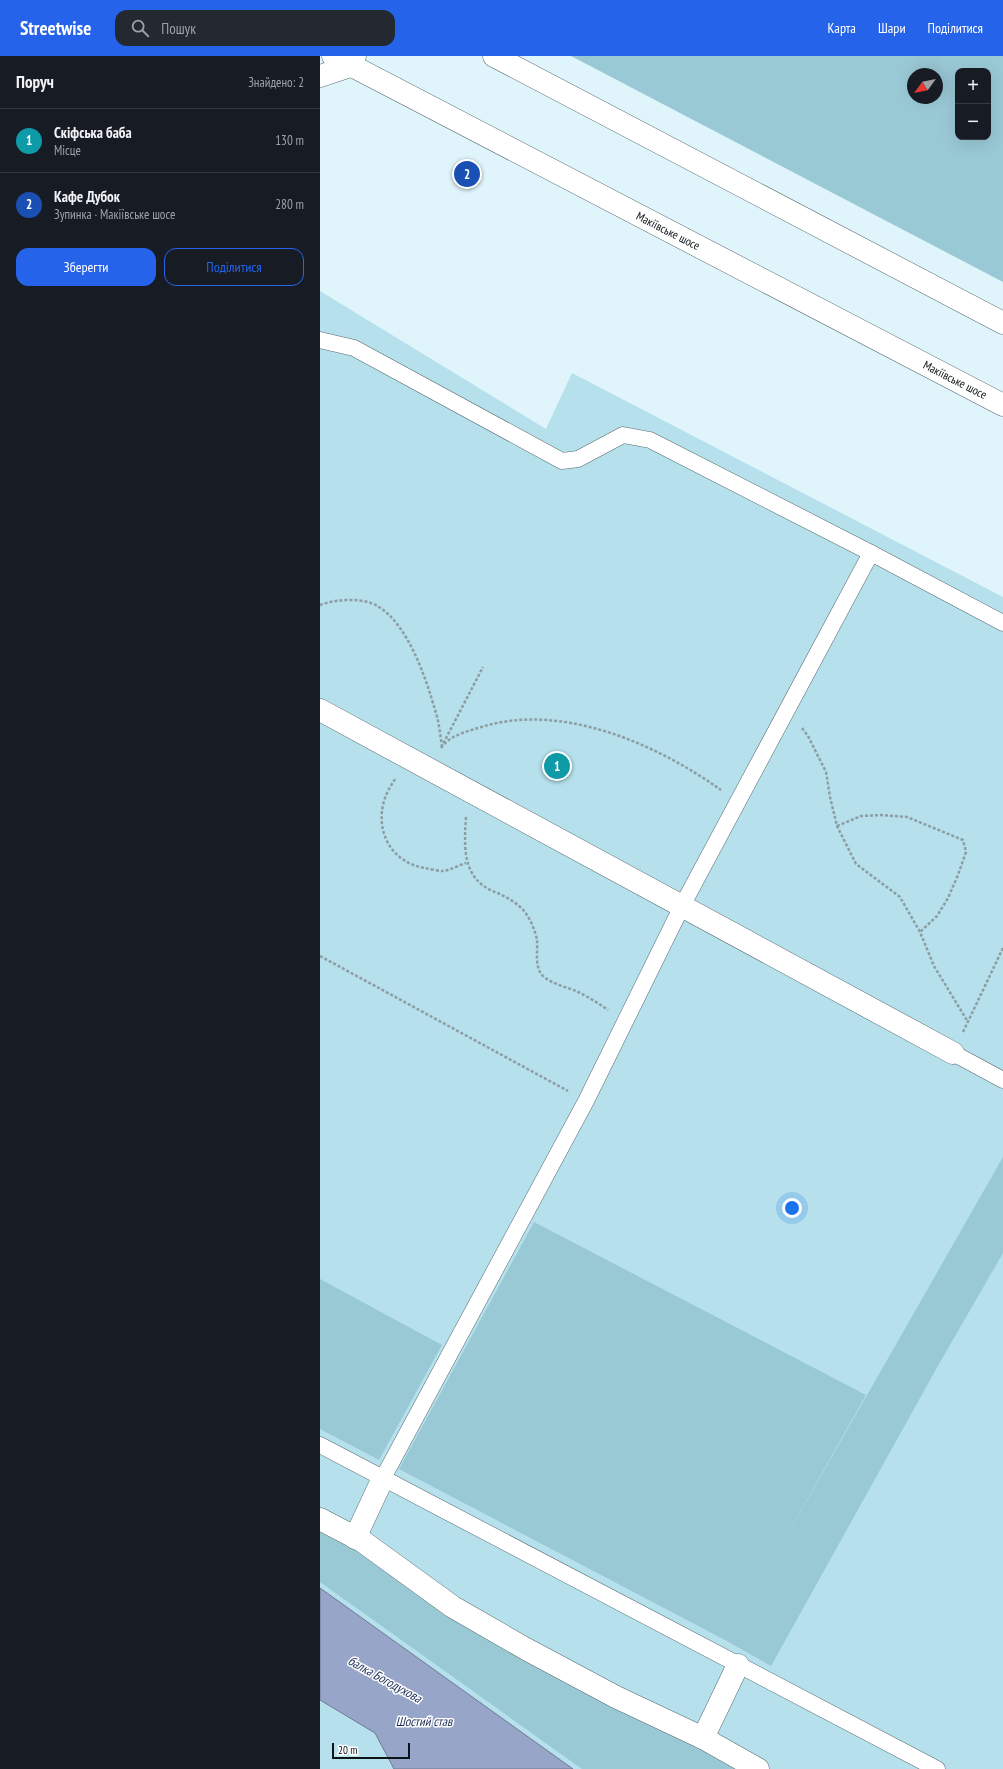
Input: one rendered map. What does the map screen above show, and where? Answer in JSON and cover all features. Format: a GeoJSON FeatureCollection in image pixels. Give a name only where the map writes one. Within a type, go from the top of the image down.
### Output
{"type":"FeatureCollection","features":[{"type":"Feature","properties":{"kind":"street"},"geometry":{"type":"LineString","coordinates":[[494,56],[1003,323]]}},
{"type":"Feature","properties":{"kind":"street"},"geometry":{"type":"LineString","coordinates":[[320,76],[346,59]]}},
{"type":"Feature","properties":{"kind":"street","name":"Макіївське шосе"},"geometry":{"type":"LineString","coordinates":[[346,59],[1003,405]]}},
{"type":"Feature","properties":{"kind":"street"},"geometry":{"type":"LineString","coordinates":[[320,710],[406,758],[953,1053]]}},
{"type":"Feature","properties":{"kind":"street"},"geometry":{"type":"LineString","coordinates":[[356,1538],[383,1478]]}},
{"type":"Feature","properties":{"kind":"street"},"geometry":{"type":"LineString","coordinates":[[320,1519],[362,1541],[453,1607],[473,1619],[616,1697],[703,1738],[758,1769]]}},
{"type":"Feature","properties":{"kind":"street"},"geometry":{"type":"LineString","coordinates":[[703,1738],[738,1665]]}},
{"type":"Feature","properties":{"kind":"lane"},"geometry":{"type":"LineString","coordinates":[[320,340],[354,348],[562,461],[578,459],[623,435],[650,440],[871,553],[1003,623]]}},
{"type":"Feature","properties":{"kind":"lane"},"geometry":{"type":"LineString","coordinates":[[383,1478],[586,1101],[626,1023],[682,906],[871,553]]}},
{"type":"Feature","properties":{"kind":"lane"},"geometry":{"type":"LineString","coordinates":[[953,1053],[1003,1080]]}},
{"type":"Feature","properties":{"kind":"lane"},"geometry":{"type":"LineString","coordinates":[[320,1445],[937,1769]]}},
{"type":"Feature","properties":{"kind":"path"},"geometry":{"type":"LineString","coordinates":[[320,605],[354,599],[379,606],[397,622],[427,683],[436,711],[442,746]]}},
{"type":"Feature","properties":{"kind":"path"},"geometry":{"type":"LineString","coordinates":[[430,770],[483,667]]}},
{"type":"Feature","properties":{"kind":"path"},"geometry":{"type":"LineString","coordinates":[[788,707],[808,736],[826,772],[837,826],[856,864],[900,897],[920,932],[934,966],[968,1022]]}},
{"type":"Feature","properties":{"kind":"path"},"geometry":{"type":"LineString","coordinates":[[442,746],[458,734],[492,723],[528,718],[566,721],[602,730],[677,762],[737,802]]}},
{"type":"Feature","properties":{"kind":"path"},"geometry":{"type":"LineString","coordinates":[[406,758],[384,801],[381,820],[389,846],[400,858],[419,867],[443,871],[466,863]]}},
{"type":"Feature","properties":{"kind":"path"},"geometry":{"type":"LineString","coordinates":[[478,797],[466,817],[464,845],[466,863],[478,881],[487,889],[510,898],[527,914],[537,939],[537,962],[543,975],[560,985],[597,1002],[626,1023]]}},
{"type":"Feature","properties":{"kind":"path"},"geometry":{"type":"LineString","coordinates":[[837,826],[861,816],[881,815],[907,817],[963,840],[966,852],[948,898],[937,916],[920,932]]}},
{"type":"Feature","properties":{"kind":"path"},"geometry":{"type":"LineString","coordinates":[[953,1053],[1003,948]]}},
{"type":"Feature","properties":{"kind":"path"},"geometry":{"type":"LineString","coordinates":[[320,956],[586,1101]]}},
{"type":"Feature","properties":{"kind":"shaded area"},"geometry":{"type":"Polygon","coordinates":[[[571,56],[1003,56],[1003,282],[571,56]]]}},
{"type":"Feature","properties":{"kind":"shaded area"},"geometry":{"type":"Polygon","coordinates":[[[320,291],[546,429],[572,373],[1003,597],[1003,1769],[320,1769],[320,291]]]}},
{"type":"Feature","properties":{"kind":"shaded area"},"geometry":{"type":"Polygon","coordinates":[[[1003,1157],[1003,1253],[939,1364],[771,1666],[727,1641],[399,1469],[534,1222],[866,1395],[774,1558],[1003,1157]]]}},
{"type":"Feature","properties":{"kind":"shaded area"},"geometry":{"type":"Polygon","coordinates":[[[320,1279],[442,1345],[379,1460],[320,1429],[320,1279]]]}},
{"type":"Feature","properties":{"kind":"shaded area"},"geometry":{"type":"Polygon","coordinates":[[[320,1528],[742,1769],[582,1769],[320,1582],[320,1528]]]}},
{"type":"Feature","properties":{"kind":"water","name":"Шостий став"},"geometry":{"type":"Polygon","coordinates":[[[320,1588],[573,1769],[394,1769],[375,1733],[320,1700],[320,1588]]]}},
{"type":"Feature","properties":{"kind":"place","name":"Кафе Дубок"},"geometry":{"type":"Point","coordinates":[467,174]}},
{"type":"Feature","properties":{"kind":"place","name":"Скіфська баба"},"geometry":{"type":"Point","coordinates":[557,766]}},
{"type":"Feature","properties":{"kind":"water label","name":"балка Богодухова"},"geometry":{"type":"Point","coordinates":[385,1679]}}]}
